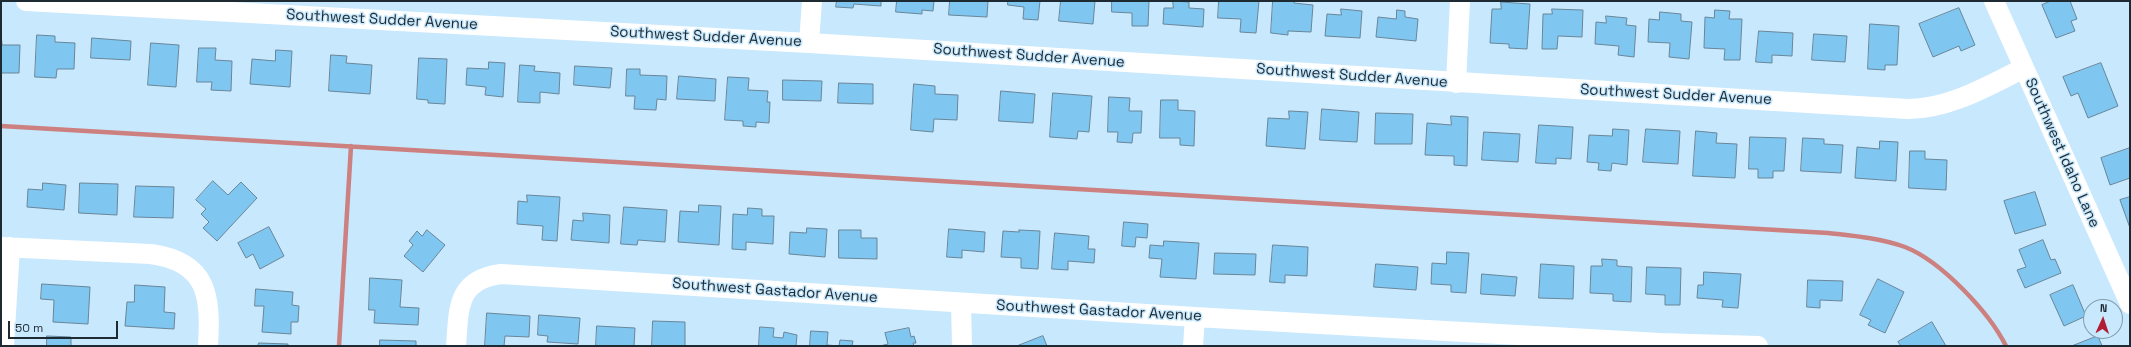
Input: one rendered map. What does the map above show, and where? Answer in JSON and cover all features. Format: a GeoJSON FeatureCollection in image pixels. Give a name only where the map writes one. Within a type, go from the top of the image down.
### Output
{"type":"FeatureCollection","features":[{"type":"Feature","properties":{"kind":"street","name":"Southwest Sudder Avenue"},"geometry":{"type":"LineString","coordinates":[[26,1],[809,43],[1456,83],[1921,109],[1948,103],[2024,68]]}},
{"type":"Feature","properties":{"kind":"street"},"geometry":{"type":"LineString","coordinates":[[809,43],[812,1]]}},
{"type":"Feature","properties":{"kind":"street"},"geometry":{"type":"LineString","coordinates":[[1456,83],[1460,1]]}},
{"type":"Feature","properties":{"kind":"street","name":"Southwest Idaho Lane"},"geometry":{"type":"LineString","coordinates":[[1994,1],[2130,304]]}},
{"type":"Feature","properties":{"kind":"street"},"geometry":{"type":"LineString","coordinates":[[4,346],[6,247],[166,256],[184,263],[201,279],[208,298],[210,310],[208,346]]}},
{"type":"Feature","properties":{"kind":"street","name":"Southwest Gastador Avenue"},"geometry":{"type":"LineString","coordinates":[[456,346],[458,310],[461,299],[472,285],[485,278],[501,274],[1195,317],[1429,337],[1758,346]]}},
{"type":"Feature","properties":{"kind":"street"},"geometry":{"type":"LineString","coordinates":[[961,303],[962,346]]}},
{"type":"Feature","properties":{"kind":"street"},"geometry":{"type":"LineString","coordinates":[[1194,346],[1195,317]]}},
{"type":"Feature","properties":{"kind":"building"},"geometry":{"type":"Polygon","coordinates":[[[837,1],[881,1],[881,6],[854,4],[853,8],[836,7],[837,1]]]}},
{"type":"Feature","properties":{"kind":"building"},"geometry":{"type":"Polygon","coordinates":[[[897,1],[934,1],[933,11],[922,10],[922,14],[896,12],[897,1]]]}},
{"type":"Feature","properties":{"kind":"building"},"geometry":{"type":"Polygon","coordinates":[[[950,1],[988,1],[987,17],[949,15],[950,1]]]}},
{"type":"Feature","properties":{"kind":"building"},"geometry":{"type":"Polygon","coordinates":[[[1008,1],[1040,1],[1038,20],[1023,19],[1024,7],[1008,5],[1008,1]]]}},
{"type":"Feature","properties":{"kind":"building"},"geometry":{"type":"Polygon","coordinates":[[[1061,1],[1095,1],[1093,24],[1059,21],[1061,1]]]}},
{"type":"Feature","properties":{"kind":"building"},"geometry":{"type":"Polygon","coordinates":[[[1112,1],[1149,1],[1148,26],[1132,26],[1132,13],[1112,12],[1112,1]]]}},
{"type":"Feature","properties":{"kind":"building"},"geometry":{"type":"Polygon","coordinates":[[[1173,1],[1189,2],[1189,8],[1204,9],[1203,27],[1163,24],[1164,8],[1173,8],[1173,1]]]}},
{"type":"Feature","properties":{"kind":"building"},"geometry":{"type":"Polygon","coordinates":[[[1219,1],[1259,1],[1256,33],[1240,32],[1241,19],[1218,18],[1219,1]]]}},
{"type":"Feature","properties":{"kind":"building"},"geometry":{"type":"Polygon","coordinates":[[[1273,1],[1294,1],[1294,3],[1313,5],[1311,32],[1288,31],[1288,35],[1271,33],[1273,1]]]}},
{"type":"Feature","properties":{"kind":"building"},"geometry":{"type":"Polygon","coordinates":[[[2051,1],[2070,1],[2077,19],[2071,21],[2075,31],[2056,38],[2042,5],[2051,1]]]}},
{"type":"Feature","properties":{"kind":"building"},"geometry":{"type":"Polygon","coordinates":[[[1501,2],[1530,4],[1527,49],[1509,48],[1509,44],[1490,43],[1492,9],[1501,9],[1501,2]]]}},
{"type":"Feature","properties":{"kind":"building"},"geometry":{"type":"Polygon","coordinates":[[[1959,8],[1975,45],[1961,51],[1959,46],[1933,57],[1919,24],[1959,8]]]}},
{"type":"Feature","properties":{"kind":"building"},"geometry":{"type":"Polygon","coordinates":[[[1341,9],[1362,11],[1360,38],[1325,36],[1327,14],[1341,15],[1341,9]]]}},
{"type":"Feature","properties":{"kind":"building"},"geometry":{"type":"Polygon","coordinates":[[[1552,9],[1583,10],[1582,37],[1558,36],[1557,49],[1542,49],[1543,14],[1552,14],[1552,9]]]}},
{"type":"Feature","properties":{"kind":"building"},"geometry":{"type":"Polygon","coordinates":[[[1397,10],[1405,11],[1405,17],[1418,19],[1416,41],[1376,37],[1378,17],[1396,19],[1397,10]]]}},
{"type":"Feature","properties":{"kind":"building"},"geometry":{"type":"Polygon","coordinates":[[[1715,10],[1730,11],[1729,19],[1742,19],[1740,60],[1724,60],[1725,49],[1704,48],[1705,17],[1714,18],[1715,10]]]}},
{"type":"Feature","properties":{"kind":"building"},"geometry":{"type":"Polygon","coordinates":[[[1660,12],[1681,14],[1681,21],[1692,22],[1689,59],[1669,57],[1670,43],[1648,42],[1649,19],[1659,20],[1660,12]]]}},
{"type":"Feature","properties":{"kind":"building"},"geometry":{"type":"Polygon","coordinates":[[[1606,16],[1627,18],[1626,25],[1636,26],[1634,57],[1618,55],[1619,46],[1595,44],[1596,22],[1606,23],[1606,16]]]}},
{"type":"Feature","properties":{"kind":"building"},"geometry":{"type":"Polygon","coordinates":[[[1870,24],[1899,26],[1897,65],[1885,65],[1885,70],[1868,69],[1870,24]]]}},
{"type":"Feature","properties":{"kind":"building"},"geometry":{"type":"Polygon","coordinates":[[[1759,31],[1793,33],[1792,56],[1772,55],[1772,63],[1756,62],[1759,31]]]}},
{"type":"Feature","properties":{"kind":"building"},"geometry":{"type":"Polygon","coordinates":[[[1,33],[2,45],[20,45],[19,73],[2,73],[1,33]]]}},
{"type":"Feature","properties":{"kind":"building"},"geometry":{"type":"Polygon","coordinates":[[[1814,34],[1847,36],[1845,62],[1812,60],[1814,34]]]}},
{"type":"Feature","properties":{"kind":"building"},"geometry":{"type":"Polygon","coordinates":[[[37,35],[55,36],[55,42],[75,43],[74,69],[57,69],[56,78],[35,77],[37,35]]]}},
{"type":"Feature","properties":{"kind":"building"},"geometry":{"type":"Polygon","coordinates":[[[92,38],[131,41],[130,60],[91,58],[92,38]]]}},
{"type":"Feature","properties":{"kind":"building"},"geometry":{"type":"Polygon","coordinates":[[[151,43],[179,45],[176,87],[148,85],[151,43]]]}},
{"type":"Feature","properties":{"kind":"building"},"geometry":{"type":"Polygon","coordinates":[[[199,48],[216,48],[215,60],[232,61],[231,91],[211,90],[212,82],[197,82],[199,48]]]}},
{"type":"Feature","properties":{"kind":"building"},"geometry":{"type":"Polygon","coordinates":[[[276,50],[292,51],[290,87],[250,84],[252,59],[275,61],[276,50]]]}},
{"type":"Feature","properties":{"kind":"building"},"geometry":{"type":"Polygon","coordinates":[[[331,55],[347,56],[346,63],[372,65],[370,94],[329,91],[331,55]]]}},
{"type":"Feature","properties":{"kind":"building"},"geometry":{"type":"Polygon","coordinates":[[[419,58],[447,59],[445,104],[428,103],[428,100],[417,99],[419,58]]]}},
{"type":"Feature","properties":{"kind":"building"},"geometry":{"type":"Polygon","coordinates":[[[489,62],[505,63],[503,97],[485,95],[486,87],[466,85],[467,68],[488,69],[489,62]]]}},
{"type":"Feature","properties":{"kind":"building"},"geometry":{"type":"Polygon","coordinates":[[[2101,63],[2118,106],[2088,118],[2078,93],[2071,96],[2063,77],[2101,63]]]}},
{"type":"Feature","properties":{"kind":"building"},"geometry":{"type":"Polygon","coordinates":[[[520,65],[535,66],[534,71],[560,73],[559,94],[540,92],[540,103],[518,102],[520,65]]]}},
{"type":"Feature","properties":{"kind":"building"},"geometry":{"type":"Polygon","coordinates":[[[575,66],[612,68],[610,88],[574,85],[575,66]]]}},
{"type":"Feature","properties":{"kind":"building"},"geometry":{"type":"Polygon","coordinates":[[[627,69],[640,69],[640,75],[667,76],[666,100],[657,99],[656,110],[634,109],[635,96],[626,96],[627,69]]]}},
{"type":"Feature","properties":{"kind":"building"},"geometry":{"type":"Polygon","coordinates":[[[679,76],[716,79],[715,101],[677,99],[679,76]]]}},
{"type":"Feature","properties":{"kind":"building"},"geometry":{"type":"Polygon","coordinates":[[[728,77],[749,78],[748,90],[768,91],[767,102],[770,102],[769,123],[756,122],[756,127],[743,126],[743,121],[725,120],[728,77]]]}},
{"type":"Feature","properties":{"kind":"building"},"geometry":{"type":"Polygon","coordinates":[[[783,80],[822,81],[821,101],[783,100],[783,80]]]}},
{"type":"Feature","properties":{"kind":"building"},"geometry":{"type":"Polygon","coordinates":[[[839,83],[873,84],[873,104],[838,103],[839,83]]]}},
{"type":"Feature","properties":{"kind":"building"},"geometry":{"type":"Polygon","coordinates":[[[914,84],[935,86],[935,94],[958,95],[957,120],[934,119],[933,132],[911,130],[914,84]]]}},
{"type":"Feature","properties":{"kind":"building"},"geometry":{"type":"Polygon","coordinates":[[[1001,91],[1035,94],[1033,123],[999,121],[1001,91]]]}},
{"type":"Feature","properties":{"kind":"building"},"geometry":{"type":"Polygon","coordinates":[[[1053,93],[1092,96],[1089,132],[1078,131],[1077,139],[1050,137],[1053,93]]]}},
{"type":"Feature","properties":{"kind":"building"},"geometry":{"type":"Polygon","coordinates":[[[1109,97],[1130,98],[1129,111],[1142,111],[1141,133],[1133,133],[1132,143],[1117,142],[1118,132],[1108,132],[1109,97]]]}},
{"type":"Feature","properties":{"kind":"building"},"geometry":{"type":"Polygon","coordinates":[[[1161,100],[1178,100],[1178,110],[1195,111],[1194,146],[1180,145],[1180,138],[1160,138],[1161,100]]]}},
{"type":"Feature","properties":{"kind":"building"},"geometry":{"type":"Polygon","coordinates":[[[1322,109],[1359,112],[1357,142],[1320,140],[1322,109]]]}},
{"type":"Feature","properties":{"kind":"building"},"geometry":{"type":"Polygon","coordinates":[[[1289,111],[1308,112],[1305,149],[1266,146],[1268,118],[1289,119],[1289,111]]]}},
{"type":"Feature","properties":{"kind":"building"},"geometry":{"type":"Polygon","coordinates":[[[1376,113],[1413,114],[1412,144],[1375,144],[1376,113]]]}},
{"type":"Feature","properties":{"kind":"building"},"geometry":{"type":"Polygon","coordinates":[[[1451,116],[1468,117],[1467,166],[1454,165],[1454,156],[1425,155],[1427,123],[1451,125],[1451,116]]]}},
{"type":"Feature","properties":{"kind":"building"},"geometry":{"type":"Polygon","coordinates":[[[1539,125],[1573,127],[1571,159],[1556,158],[1556,164],[1536,163],[1539,125]]]}},
{"type":"Feature","properties":{"kind":"building"},"geometry":{"type":"Polygon","coordinates":[[[1613,129],[1629,130],[1627,165],[1612,163],[1611,171],[1598,170],[1599,163],[1587,162],[1589,135],[1612,136],[1613,129]]]}},
{"type":"Feature","properties":{"kind":"building"},"geometry":{"type":"Polygon","coordinates":[[[1646,129],[1680,131],[1678,164],[1643,162],[1646,129]]]}},
{"type":"Feature","properties":{"kind":"building"},"geometry":{"type":"Polygon","coordinates":[[[1696,131],[1717,133],[1716,143],[1737,144],[1735,178],[1693,176],[1696,131]]]}},
{"type":"Feature","properties":{"kind":"building"},"geometry":{"type":"Polygon","coordinates":[[[1484,132],[1520,134],[1518,162],[1482,160],[1484,132]]]}},
{"type":"Feature","properties":{"kind":"building"},"geometry":{"type":"Polygon","coordinates":[[[1750,137],[1786,138],[1784,171],[1773,171],[1773,178],[1758,178],[1758,169],[1749,169],[1750,137]]]}},
{"type":"Feature","properties":{"kind":"building"},"geometry":{"type":"Polygon","coordinates":[[[1803,138],[1824,139],[1824,144],[1843,145],[1841,173],[1801,171],[1803,138]]]}},
{"type":"Feature","properties":{"kind":"building"},"geometry":{"type":"Polygon","coordinates":[[[1880,141],[1898,142],[1896,181],[1855,178],[1857,147],[1879,149],[1880,141]]]}},
{"type":"Feature","properties":{"kind":"building"},"geometry":{"type":"Polygon","coordinates":[[[2130,148],[2130,178],[2110,185],[2101,158],[2130,148]]]}},
{"type":"Feature","properties":{"kind":"building"},"geometry":{"type":"Polygon","coordinates":[[[1910,151],[1925,151],[1925,159],[1947,160],[1946,190],[1909,188],[1910,151]]]}},
{"type":"Feature","properties":{"kind":"building"},"geometry":{"type":"Polygon","coordinates":[[[213,181],[228,195],[241,182],[257,198],[217,241],[203,228],[209,222],[201,214],[206,209],[196,200],[213,181]]]}},
{"type":"Feature","properties":{"kind":"building"},"geometry":{"type":"Polygon","coordinates":[[[43,183],[66,185],[64,210],[27,207],[28,189],[42,190],[43,183]]]}},
{"type":"Feature","properties":{"kind":"building"},"geometry":{"type":"Polygon","coordinates":[[[80,183],[118,184],[117,215],[79,213],[80,183]]]}},
{"type":"Feature","properties":{"kind":"building"},"geometry":{"type":"Polygon","coordinates":[[[136,186],[174,187],[173,218],[134,217],[136,186]]]}},
{"type":"Feature","properties":{"kind":"building"},"geometry":{"type":"Polygon","coordinates":[[[2035,192],[2046,225],[2015,234],[2004,201],[2035,192]]]}},
{"type":"Feature","properties":{"kind":"building"},"geometry":{"type":"Polygon","coordinates":[[[527,195],[560,197],[557,241],[542,240],[543,226],[517,224],[518,201],[527,202],[527,195]]]}},
{"type":"Feature","properties":{"kind":"building"},"geometry":{"type":"Polygon","coordinates":[[[2130,197],[2130,228],[2120,200],[2130,197]]]}},
{"type":"Feature","properties":{"kind":"building"},"geometry":{"type":"Polygon","coordinates":[[[699,205],[721,206],[719,245],[678,242],[680,211],[698,212],[699,205]]]}},
{"type":"Feature","properties":{"kind":"building"},"geometry":{"type":"Polygon","coordinates":[[[624,207],[667,210],[665,242],[638,240],[637,245],[621,244],[624,207]]]}},
{"type":"Feature","properties":{"kind":"building"},"geometry":{"type":"Polygon","coordinates":[[[748,208],[762,209],[762,216],[774,216],[773,244],[746,242],[746,250],[732,249],[733,214],[747,215],[748,208]]]}},
{"type":"Feature","properties":{"kind":"building"},"geometry":{"type":"Polygon","coordinates":[[[583,213],[610,215],[609,243],[571,240],[573,220],[583,221],[583,213]]]}},
{"type":"Feature","properties":{"kind":"building"},"geometry":{"type":"Polygon","coordinates":[[[1124,222],[1148,224],[1147,238],[1136,237],[1135,247],[1122,246],[1124,222]]]}},
{"type":"Feature","properties":{"kind":"building"},"geometry":{"type":"Polygon","coordinates":[[[269,227],[284,256],[260,269],[253,254],[246,258],[238,243],[269,227]]]}},
{"type":"Feature","properties":{"kind":"building"},"geometry":{"type":"Polygon","coordinates":[[[807,228],[827,229],[825,257],[789,254],[790,232],[806,233],[807,228]]]}},
{"type":"Feature","properties":{"kind":"building"},"geometry":{"type":"Polygon","coordinates":[[[949,229],[985,232],[984,252],[962,250],[962,258],[947,257],[949,229]]]}},
{"type":"Feature","properties":{"kind":"building"},"geometry":{"type":"Polygon","coordinates":[[[427,230],[445,245],[423,272],[404,256],[413,245],[409,241],[417,231],[422,236],[427,230]]]}},
{"type":"Feature","properties":{"kind":"building"},"geometry":{"type":"Polygon","coordinates":[[[839,230],[861,230],[861,238],[877,238],[877,259],[839,258],[839,230]]]}},
{"type":"Feature","properties":{"kind":"building"},"geometry":{"type":"Polygon","coordinates":[[[1019,230],[1040,231],[1038,269],[1021,268],[1021,258],[1001,257],[1003,231],[1019,232],[1019,230]]]}},
{"type":"Feature","properties":{"kind":"building"},"geometry":{"type":"Polygon","coordinates":[[[1055,233],[1089,236],[1088,249],[1095,249],[1094,263],[1068,261],[1068,270],[1052,269],[1055,233]]]}},
{"type":"Feature","properties":{"kind":"building"},"geometry":{"type":"Polygon","coordinates":[[[2043,240],[2051,260],[2055,259],[2061,273],[2025,288],[2017,270],[2026,267],[2019,250],[2043,240]]]}},
{"type":"Feature","properties":{"kind":"building"},"geometry":{"type":"Polygon","coordinates":[[[1164,241],[1199,243],[1196,279],[1160,277],[1162,259],[1149,258],[1150,245],[1163,246],[1164,241]]]}},
{"type":"Feature","properties":{"kind":"building"},"geometry":{"type":"Polygon","coordinates":[[[1273,245],[1308,247],[1307,276],[1285,275],[1285,283],[1270,282],[1273,245]]]}},
{"type":"Feature","properties":{"kind":"building"},"geometry":{"type":"Polygon","coordinates":[[[1447,252],[1469,253],[1466,293],[1451,292],[1451,285],[1431,284],[1432,263],[1446,264],[1447,252]]]}},
{"type":"Feature","properties":{"kind":"building"},"geometry":{"type":"Polygon","coordinates":[[[1215,253],[1256,254],[1255,275],[1214,274],[1215,253]]]}},
{"type":"Feature","properties":{"kind":"building"},"geometry":{"type":"Polygon","coordinates":[[[1602,259],[1617,260],[1617,266],[1632,267],[1631,302],[1613,301],[1613,294],[1590,293],[1591,266],[1602,266],[1602,259]]]}},
{"type":"Feature","properties":{"kind":"building"},"geometry":{"type":"Polygon","coordinates":[[[1376,264],[1418,267],[1416,290],[1374,287],[1376,264]]]}},
{"type":"Feature","properties":{"kind":"building"},"geometry":{"type":"Polygon","coordinates":[[[1541,264],[1574,266],[1573,299],[1539,298],[1541,264]]]}},
{"type":"Feature","properties":{"kind":"building"},"geometry":{"type":"Polygon","coordinates":[[[1647,267],[1681,268],[1680,305],[1665,305],[1665,295],[1646,294],[1647,267]]]}},
{"type":"Feature","properties":{"kind":"building"},"geometry":{"type":"Polygon","coordinates":[[[1704,272],[1741,274],[1738,308],[1722,307],[1723,300],[1697,298],[1698,285],[1703,285],[1704,272]]]}},
{"type":"Feature","properties":{"kind":"building"},"geometry":{"type":"Polygon","coordinates":[[[1482,274],[1517,277],[1515,296],[1481,294],[1482,274]]]}},
{"type":"Feature","properties":{"kind":"building"},"geometry":{"type":"Polygon","coordinates":[[[370,278],[402,280],[400,307],[419,308],[418,325],[374,323],[375,310],[369,310],[370,278]]]}},
{"type":"Feature","properties":{"kind":"building"},"geometry":{"type":"Polygon","coordinates":[[[1878,279],[1904,292],[1885,333],[1868,325],[1871,320],[1860,315],[1878,279]]]}},
{"type":"Feature","properties":{"kind":"building"},"geometry":{"type":"Polygon","coordinates":[[[1808,280],[1843,281],[1842,301],[1820,300],[1820,308],[1807,307],[1808,280]]]}},
{"type":"Feature","properties":{"kind":"building"},"geometry":{"type":"Polygon","coordinates":[[[42,284],[90,287],[88,324],[53,322],[54,300],[41,299],[42,284]]]}},
{"type":"Feature","properties":{"kind":"building"},"geometry":{"type":"Polygon","coordinates":[[[135,285],[165,287],[164,312],[175,313],[174,329],[125,326],[127,302],[134,302],[135,285]]]}},
{"type":"Feature","properties":{"kind":"building"},"geometry":{"type":"Polygon","coordinates":[[[2073,285],[2083,309],[2083,317],[2064,326],[2050,295],[2073,285]]]}},
{"type":"Feature","properties":{"kind":"building"},"geometry":{"type":"Polygon","coordinates":[[[256,289],[293,292],[292,305],[299,306],[298,322],[291,322],[291,334],[262,332],[264,306],[255,306],[256,289]]]}},
{"type":"Feature","properties":{"kind":"building"},"geometry":{"type":"Polygon","coordinates":[[[487,313],[530,316],[529,337],[505,336],[504,346],[485,346],[487,313]]]}},
{"type":"Feature","properties":{"kind":"building"},"geometry":{"type":"Polygon","coordinates":[[[539,315],[580,318],[578,344],[547,342],[548,336],[538,335],[539,315]]]}},
{"type":"Feature","properties":{"kind":"building"},"geometry":{"type":"Polygon","coordinates":[[[653,321],[685,322],[685,346],[652,346],[653,321]]]}},
{"type":"Feature","properties":{"kind":"building"},"geometry":{"type":"Polygon","coordinates":[[[1932,322],[1946,346],[1901,346],[1898,342],[1932,322]]]}},
{"type":"Feature","properties":{"kind":"building"},"geometry":{"type":"Polygon","coordinates":[[[597,326],[635,328],[634,346],[596,346],[597,326]]]}},
{"type":"Feature","properties":{"kind":"building"},"geometry":{"type":"Polygon","coordinates":[[[760,327],[774,328],[773,337],[783,338],[784,332],[797,335],[796,346],[759,346],[760,327]]]}},
{"type":"Feature","properties":{"kind":"building"},"geometry":{"type":"Polygon","coordinates":[[[909,328],[911,337],[914,336],[916,343],[913,343],[914,346],[880,346],[888,344],[885,333],[909,328]]]}},
{"type":"Feature","properties":{"kind":"building"},"geometry":{"type":"Polygon","coordinates":[[[811,331],[828,332],[827,345],[839,346],[810,346],[811,331]]]}},
{"type":"Feature","properties":{"kind":"building"},"geometry":{"type":"Polygon","coordinates":[[[47,336],[71,337],[71,346],[47,346],[47,336]]]}},
{"type":"Feature","properties":{"kind":"building"},"geometry":{"type":"Polygon","coordinates":[[[1043,336],[1047,346],[1017,346],[1043,336]]]}},
{"type":"Feature","properties":{"kind":"building"},"geometry":{"type":"Polygon","coordinates":[[[2090,339],[2099,339],[2102,346],[2072,346],[2090,339]]]}},
{"type":"Feature","properties":{"kind":"building"},"geometry":{"type":"Polygon","coordinates":[[[380,340],[416,341],[416,346],[380,346],[380,340]]]}},
{"type":"Feature","properties":{"kind":"building"},"geometry":{"type":"Polygon","coordinates":[[[840,340],[853,341],[852,346],[839,346],[840,340]]]}},
{"type":"Feature","properties":{"kind":"building"},"geometry":{"type":"Polygon","coordinates":[[[259,343],[288,344],[288,346],[258,346],[259,343]]]}},
{"type":"Feature","properties":{"kind":"waterway"},"geometry":{"type":"LineString","coordinates":[[1,126],[1828,233],[1886,241],[1905,247],[1919,254],[1934,264],[1963,289],[1988,318],[2006,346]]}},
{"type":"Feature","properties":{"kind":"waterway"},"geometry":{"type":"LineString","coordinates":[[339,346],[351,146]]}}]}
